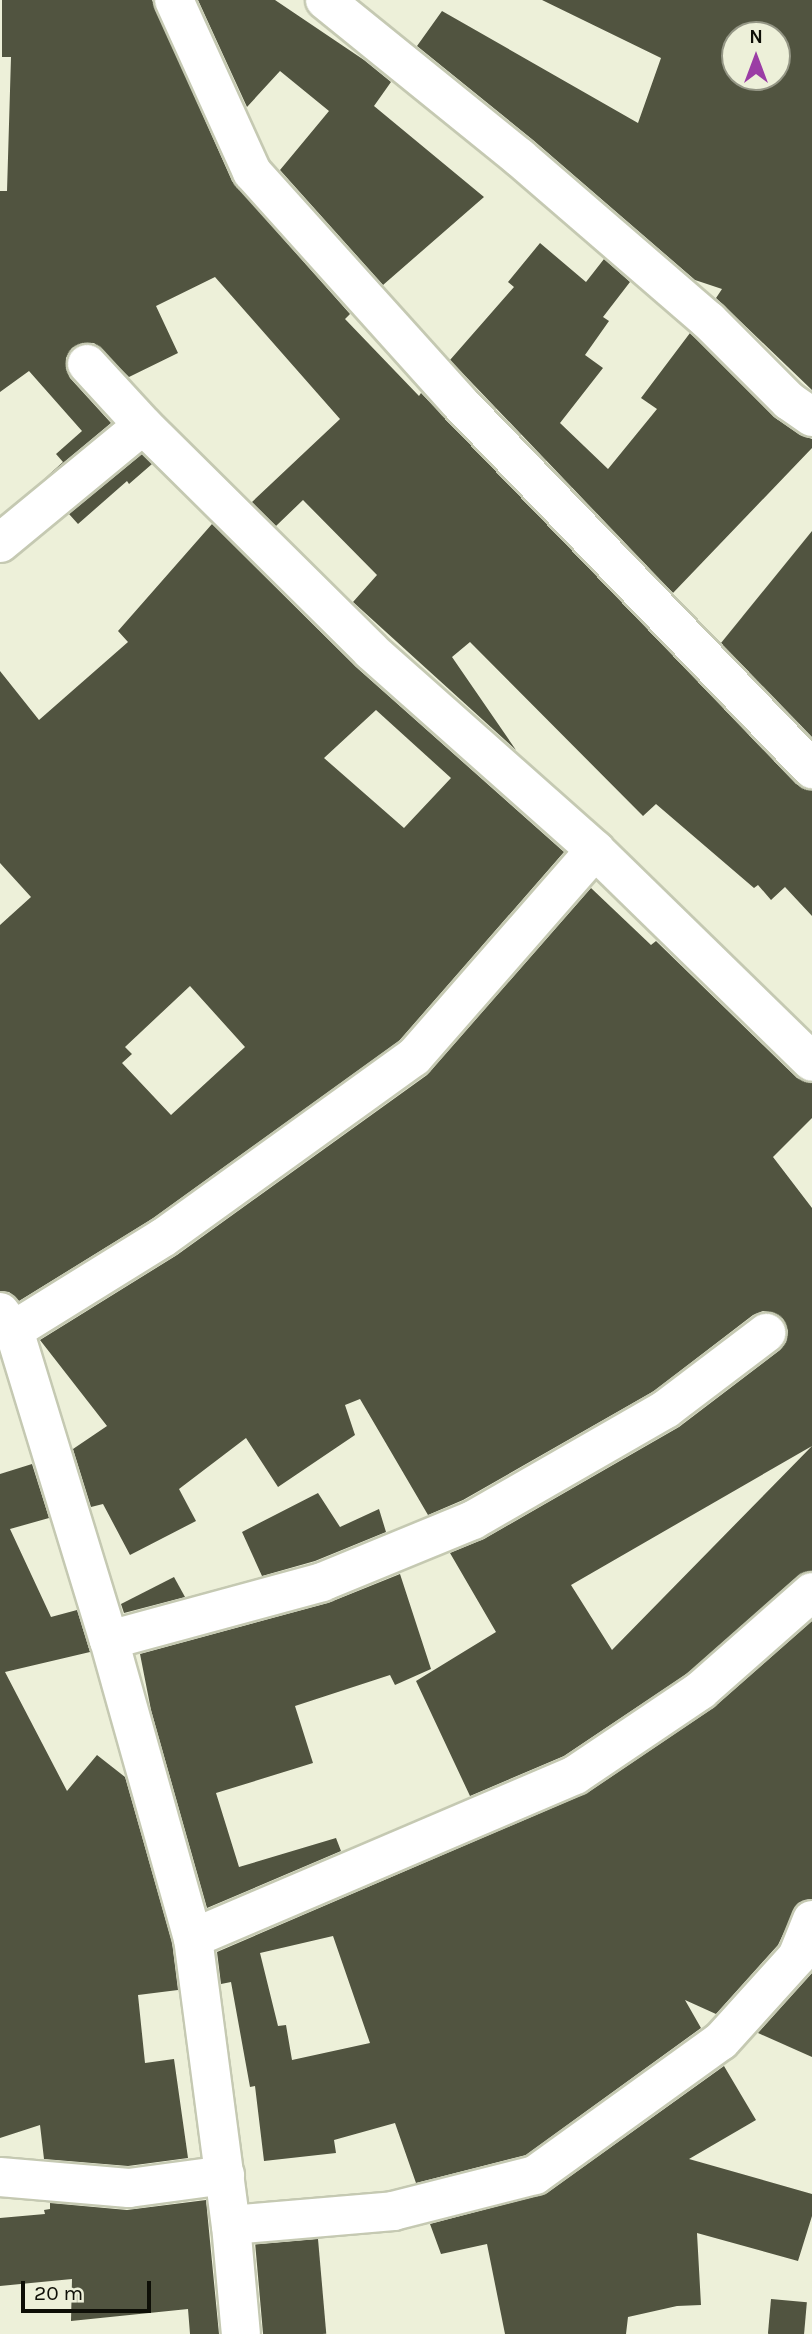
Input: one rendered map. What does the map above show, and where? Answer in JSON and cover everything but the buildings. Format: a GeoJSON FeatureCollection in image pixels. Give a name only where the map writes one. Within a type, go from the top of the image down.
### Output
{"type":"FeatureCollection","features":[{"type":"Feature","properties":{"kind":"street"},"geometry":{"type":"LineString","coordinates":[[174,0],[252,172],[458,401],[812,769]]}},
{"type":"Feature","properties":{"kind":"street"},"geometry":{"type":"LineString","coordinates":[[325,0],[519,157],[708,320],[789,401],[812,417]]}},
{"type":"Feature","properties":{"kind":"street"},"geometry":{"type":"LineString","coordinates":[[87,364],[143,425],[371,651],[596,850],[812,1062]]}},
{"type":"Feature","properties":{"kind":"street"},"geometry":{"type":"LineString","coordinates":[[0,543],[143,425]]}},
{"type":"Feature","properties":{"kind":"street"},"geometry":{"type":"LineString","coordinates":[[241,2334],[225,2175],[193,1938],[109,1640],[7,1321],[164,1237],[414,1057],[596,850]]}},
{"type":"Feature","properties":{"kind":"street"},"geometry":{"type":"LineString","coordinates":[[109,1640],[322,1583],[473,1520],[666,1409],[766,1333]]}},
{"type":"Feature","properties":{"kind":"street"},"geometry":{"type":"LineString","coordinates":[[193,1938],[575,1775],[701,1690],[812,1592]]}},
{"type":"Feature","properties":{"kind":"street"},"geometry":{"type":"LineString","coordinates":[[231,2225],[393,2211],[535,2175],[721,2041],[797,1957],[812,1920]]}},
{"type":"Feature","properties":{"kind":"street"},"geometry":{"type":"LineString","coordinates":[[0,2177],[129,2188],[225,2175]]}}]}
